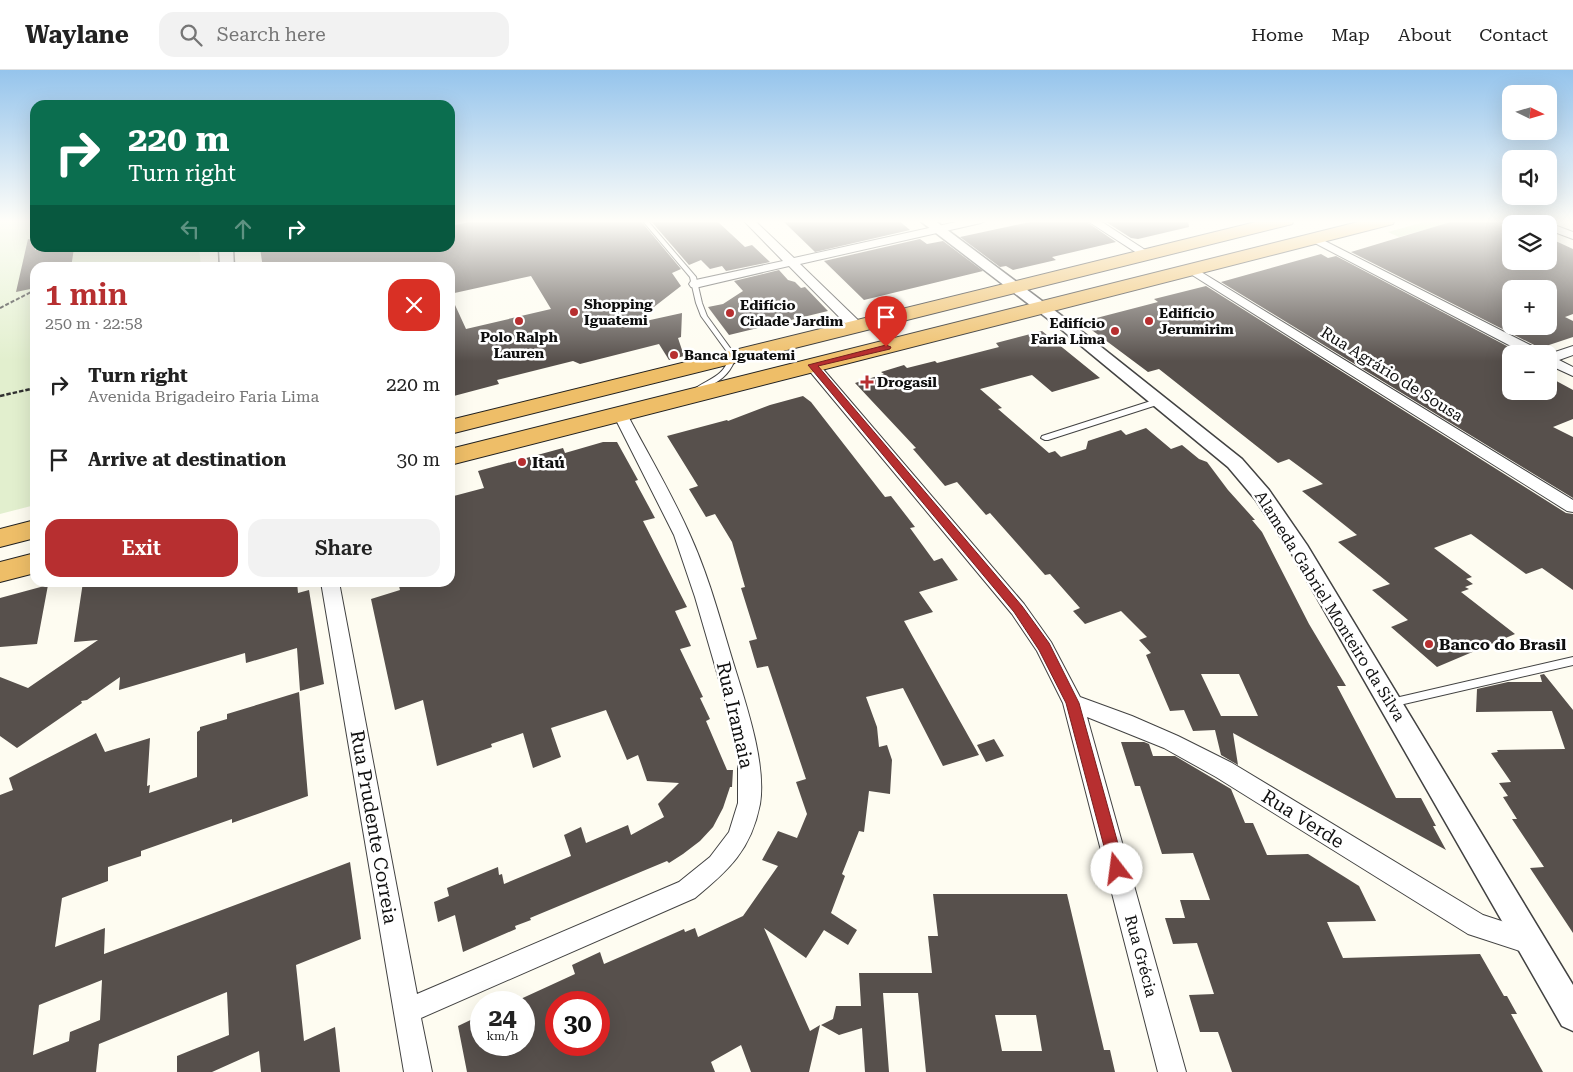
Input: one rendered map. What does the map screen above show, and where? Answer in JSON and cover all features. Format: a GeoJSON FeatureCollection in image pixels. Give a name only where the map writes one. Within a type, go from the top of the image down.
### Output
{"type":"FeatureCollection","features":[{"type":"Feature","properties":{"kind":"highway"},"geometry":{"type":"LineString","coordinates":[[455,425],[1100,267]]}},
{"type":"Feature","properties":{"kind":"highway"},"geometry":{"type":"LineString","coordinates":[[1111,292],[1101,285],[1095,277],[1100,272],[1117,267]]}},
{"type":"Feature","properties":{"kind":"highway"},"geometry":{"type":"LineString","coordinates":[[455,456],[1209,267]]}},
{"type":"Feature","properties":{"kind":"highway"},"geometry":{"type":"LineString","coordinates":[[0,538],[30,530]]}},
{"type":"Feature","properties":{"kind":"highway"},"geometry":{"type":"LineString","coordinates":[[0,572],[30,564]]}},
{"type":"Feature","properties":{"kind":"street"},"geometry":{"type":"LineString","coordinates":[[695,284],[771,267]]}},
{"type":"Feature","properties":{"kind":"street"},"geometry":{"type":"LineString","coordinates":[[797,267],[856,326]]}},
{"type":"Feature","properties":{"kind":"street","name":"Alameda Gabriel Monteiro da Silva"},"geometry":{"type":"LineString","coordinates":[[988,267],[1044,309],[1236,463],[1271,504],[1391,703],[1529,942],[1573,1014]]}},
{"type":"Feature","properties":{"kind":"street"},"geometry":{"type":"LineString","coordinates":[[1369,267],[1520,345]]}},
{"type":"Feature","properties":{"kind":"street","name":"Rua Agrário de Sousa"},"geometry":{"type":"LineString","coordinates":[[1193,271],[1573,507]]}},
{"type":"Feature","properties":{"kind":"street"},"geometry":{"type":"LineString","coordinates":[[1557,356],[1573,350]]}},
{"type":"Feature","properties":{"kind":"street"},"geometry":{"type":"LineString","coordinates":[[1557,363],[1573,372]]}},
{"type":"Feature","properties":{"kind":"street","name":"Rua Grécia"},"geometry":{"type":"LineString","coordinates":[[812,365],[1018,609],[1044,647],[1073,703],[1172,1072]]}},
{"type":"Feature","properties":{"kind":"street","name":"Rua Iramaia"},"geometry":{"type":"LineString","coordinates":[[408,1011],[687,890],[718,865],[739,837],[750,803],[749,758],[737,707],[704,597],[682,535],[620,414]]}},
{"type":"Feature","properties":{"kind":"street","name":"Rua Prudente Correia"},"geometry":{"type":"LineString","coordinates":[[331,587],[418,1072]]}},
{"type":"Feature","properties":{"kind":"street","name":"Rua Verde"},"geometry":{"type":"LineString","coordinates":[[1073,703],[1171,742],[1224,770],[1477,925],[1529,942]]}},
{"type":"Feature","properties":{"kind":"lane"},"geometry":{"type":"LineString","coordinates":[[674,400],[719,378],[729,370],[733,356],[704,316],[695,284],[685,267]]}},
{"type":"Feature","properties":{"kind":"lane"},"geometry":{"type":"LineString","coordinates":[[1045,438],[1160,401]]}},
{"type":"Feature","properties":{"kind":"lane"},"geometry":{"type":"LineString","coordinates":[[1391,703],[1573,661]]}},
{"type":"Feature","properties":{"kind":"path"},"geometry":{"type":"LineString","coordinates":[[0,308],[30,293]]}},
{"type":"Feature","properties":{"kind":"path"},"geometry":{"type":"LineString","coordinates":[[0,396],[30,389]]}},
{"type":"Feature","properties":{"kind":"green space"},"geometry":{"type":"Polygon","coordinates":[[[0,267],[30,267],[30,506],[0,514],[0,267]]]}},
{"type":"Feature","properties":{"kind":"building"},"geometry":{"type":"Polygon","coordinates":[[[22,267],[30,267],[30,289],[16,292],[22,267]]]}},
{"type":"Feature","properties":{"kind":"building"},"geometry":{"type":"Polygon","coordinates":[[[455,267],[679,267],[681,269],[672,273],[681,286],[632,324],[682,313],[681,337],[678,338],[684,356],[669,360],[659,344],[580,364],[573,361],[497,380],[499,384],[455,396],[455,305],[466,329],[551,309],[531,276],[455,293],[455,267]]]}},
{"type":"Feature","properties":{"kind":"building"},"geometry":{"type":"Polygon","coordinates":[[[723,267],[747,267],[726,271],[723,267]]]}},
{"type":"Feature","properties":{"kind":"building"},"geometry":{"type":"Polygon","coordinates":[[[830,267],[977,267],[983,271],[864,300],[830,267]]]}},
{"type":"Feature","properties":{"kind":"building"},"geometry":{"type":"Polygon","coordinates":[[[1007,267],[1027,267],[1013,270],[1007,267]]]}},
{"type":"Feature","properties":{"kind":"building"},"geometry":{"type":"Polygon","coordinates":[[[1275,267],[1356,267],[1505,345],[1502,345],[1502,400],[1557,400],[1557,381],[1573,390],[1573,419],[1553,427],[1573,437],[1573,498],[1221,282],[1275,267]]]}},
{"type":"Feature","properties":{"kind":"building"},"geometry":{"type":"Polygon","coordinates":[[[1380,267],[1502,267],[1502,270],[1557,270],[1557,267],[1573,267],[1573,314],[1565,317],[1573,321],[1573,337],[1549,345],[1534,345],[1514,335],[1557,335],[1557,280],[1502,280],[1502,329],[1380,267]]]}},
{"type":"Feature","properties":{"kind":"building"},"geometry":{"type":"Polygon","coordinates":[[[779,270],[788,280],[795,282],[801,288],[805,287],[828,311],[729,335],[708,307],[723,304],[743,291],[734,281],[779,270]]]}},
{"type":"Feature","properties":{"kind":"building"},"geometry":{"type":"Polygon","coordinates":[[[1206,286],[1566,513],[1573,514],[1573,590],[1542,568],[1526,574],[1471,534],[1434,548],[1472,577],[1466,579],[1473,584],[1465,587],[1469,589],[1461,592],[1515,634],[1437,667],[1391,627],[1408,620],[1372,590],[1390,584],[1338,542],[1357,535],[1302,491],[1323,484],[1289,459],[1278,463],[1159,369],[1148,372],[1081,322],[1158,302],[1154,299],[1206,286]]]}},
{"type":"Feature","properties":{"kind":"building"},"geometry":{"type":"Polygon","coordinates":[[[1042,331],[1100,378],[1052,392],[1032,375],[980,389],[1002,408],[998,409],[1049,453],[1055,451],[1061,457],[1086,449],[1088,441],[1121,430],[1126,435],[1146,428],[1171,449],[1182,445],[1199,459],[1207,462],[1228,490],[1255,520],[1252,520],[1262,532],[1309,624],[1346,686],[1337,686],[1396,798],[1421,798],[1446,850],[1233,733],[1238,765],[1221,755],[1215,730],[1193,731],[1184,710],[1170,711],[1146,655],[1151,653],[1139,640],[1147,637],[1121,611],[1085,624],[1073,611],[1080,608],[1050,574],[1045,575],[990,513],[986,515],[957,482],[945,486],[913,449],[916,448],[855,383],[884,374],[881,372],[904,365],[907,368],[935,361],[937,363],[999,347],[996,343],[1042,331]],[[1201,674],[1221,716],[1258,716],[1239,674],[1201,674]]]}},
{"type":"Feature","properties":{"kind":"building"},"geometry":{"type":"Polygon","coordinates":[[[803,396],[811,402],[885,497],[891,496],[915,527],[910,528],[934,561],[942,558],[958,580],[919,592],[933,612],[904,621],[979,755],[943,766],[903,688],[866,697],[877,727],[879,747],[887,745],[892,760],[890,794],[869,791],[864,832],[859,831],[842,874],[845,876],[831,913],[857,930],[848,945],[824,930],[806,958],[764,928],[810,1031],[820,1025],[809,1072],[751,1072],[741,1045],[711,1062],[715,1072],[467,1072],[458,1026],[470,1020],[470,1056],[535,1056],[535,992],[575,974],[572,965],[600,952],[604,964],[684,929],[685,932],[695,928],[698,937],[743,916],[778,866],[762,860],[778,831],[797,838],[807,814],[796,782],[806,779],[768,666],[757,668],[749,641],[757,639],[741,588],[745,587],[732,542],[715,514],[706,517],[689,489],[698,486],[667,436],[728,421],[770,405],[803,396]]]}},
{"type":"Feature","properties":{"kind":"building"},"geometry":{"type":"Polygon","coordinates":[[[603,442],[617,442],[638,480],[635,481],[655,518],[643,521],[687,607],[675,611],[691,646],[680,649],[703,697],[700,698],[710,719],[706,721],[727,770],[733,770],[732,787],[730,787],[723,808],[713,827],[700,841],[669,863],[667,861],[530,918],[531,920],[515,926],[516,929],[463,952],[455,915],[438,922],[434,902],[449,896],[447,888],[498,867],[499,875],[502,874],[504,884],[571,856],[564,835],[581,827],[586,843],[628,825],[631,835],[664,817],[658,804],[679,783],[647,781],[638,755],[627,760],[606,710],[551,728],[561,757],[533,768],[523,733],[491,744],[492,747],[437,766],[423,700],[395,710],[371,599],[400,590],[399,587],[455,587],[455,496],[484,488],[478,471],[563,448],[565,453],[603,442]]]}},
{"type":"Feature","properties":{"kind":"building"},"geometry":{"type":"Polygon","coordinates":[[[41,587],[48,587],[37,644],[0,647],[0,598],[41,587]]]}},
{"type":"Feature","properties":{"kind":"building"},"geometry":{"type":"Polygon","coordinates":[[[82,587],[297,587],[298,593],[309,590],[324,684],[300,691],[297,648],[246,663],[245,653],[119,690],[120,677],[87,700],[81,701],[82,703],[17,748],[0,736],[0,677],[28,688],[98,640],[74,642],[82,587]]]}},
{"type":"Feature","properties":{"kind":"building"},"geometry":{"type":"Polygon","coordinates":[[[1544,674],[1573,710],[1573,933],[1530,868],[1544,867],[1512,819],[1517,819],[1503,797],[1508,796],[1499,783],[1511,782],[1491,753],[1498,752],[1497,750],[1565,749],[1552,711],[1476,712],[1477,689],[1508,682],[1542,682],[1540,675],[1544,674]]]}},
{"type":"Feature","properties":{"kind":"building"},"geometry":{"type":"Polygon","coordinates":[[[299,692],[308,796],[232,823],[232,819],[141,851],[141,856],[108,867],[108,881],[62,898],[55,947],[105,928],[104,954],[350,862],[361,939],[296,965],[304,1041],[335,1027],[340,1072],[261,1072],[259,1051],[212,1072],[177,1072],[177,1056],[229,1035],[227,992],[99,1044],[96,1072],[0,1072],[0,795],[13,790],[9,778],[96,733],[105,752],[150,738],[147,786],[150,785],[149,793],[197,777],[197,732],[200,730],[200,727],[227,719],[227,714],[299,692]],[[102,980],[39,1005],[33,1055],[69,1041],[70,1032],[100,1020],[102,980]]]}},
{"type":"Feature","properties":{"kind":"building"},"geometry":{"type":"Polygon","coordinates":[[[994,739],[1004,756],[986,762],[977,745],[994,739]]]}},
{"type":"Feature","properties":{"kind":"building"},"geometry":{"type":"Polygon","coordinates":[[[1121,742],[1144,742],[1149,744],[1153,756],[1175,756],[1231,789],[1245,823],[1253,823],[1267,855],[1308,854],[1359,886],[1376,921],[1327,922],[1343,958],[1480,954],[1504,996],[1507,996],[1517,1014],[1511,1014],[1543,1072],[1232,1072],[1218,1032],[1200,1032],[1189,995],[1214,994],[1197,943],[1173,944],[1165,918],[1185,918],[1180,900],[1210,900],[1193,853],[1162,854],[1140,786],[1135,786],[1121,742]]]}},
{"type":"Feature","properties":{"kind":"building"},"geometry":{"type":"Polygon","coordinates":[[[933,894],[1067,894],[1104,1050],[1110,1050],[1115,1072],[926,1072],[918,993],[883,993],[889,1072],[865,1072],[862,1028],[839,1035],[821,1025],[833,1019],[836,1006],[861,1006],[859,973],[932,973],[928,936],[938,936],[933,894]],[[995,1015],[1002,1051],[1042,1051],[1036,1015],[995,1015]]]}},
{"type":"Feature","properties":{"kind":"place","name":"Shopping Iguatemi"},"geometry":{"type":"Point","coordinates":[574,312]}},
{"type":"Feature","properties":{"kind":"place","name":"Edifício Cidade Jardim"},"geometry":{"type":"Point","coordinates":[730,313]}},
{"type":"Feature","properties":{"kind":"place","name":"Polo Ralph Lauren"},"geometry":{"type":"Point","coordinates":[519,321]}},
{"type":"Feature","properties":{"kind":"place","name":"Edifício Jerumirim"},"geometry":{"type":"Point","coordinates":[1149,321]}},
{"type":"Feature","properties":{"kind":"place","name":"Edifício Faria Lima"},"geometry":{"type":"Point","coordinates":[1115,331]}},
{"type":"Feature","properties":{"kind":"place","name":"Banca Iguatemi"},"geometry":{"type":"Point","coordinates":[674,355]}},
{"type":"Feature","properties":{"kind":"place","name":"Drogasil"},"geometry":{"type":"Point","coordinates":[867,382]}},
{"type":"Feature","properties":{"kind":"place","name":"Itaú"},"geometry":{"type":"Point","coordinates":[522,462]}},
{"type":"Feature","properties":{"kind":"place","name":"Banco do Brasil"},"geometry":{"type":"Point","coordinates":[1429,644]}},
{"type":"Feature","properties":{"kind":"route"},"geometry":{"type":"LineString","coordinates":[[886,347],[812,365],[1018,609],[1044,647],[1073,703],[1117,869]]}}]}
